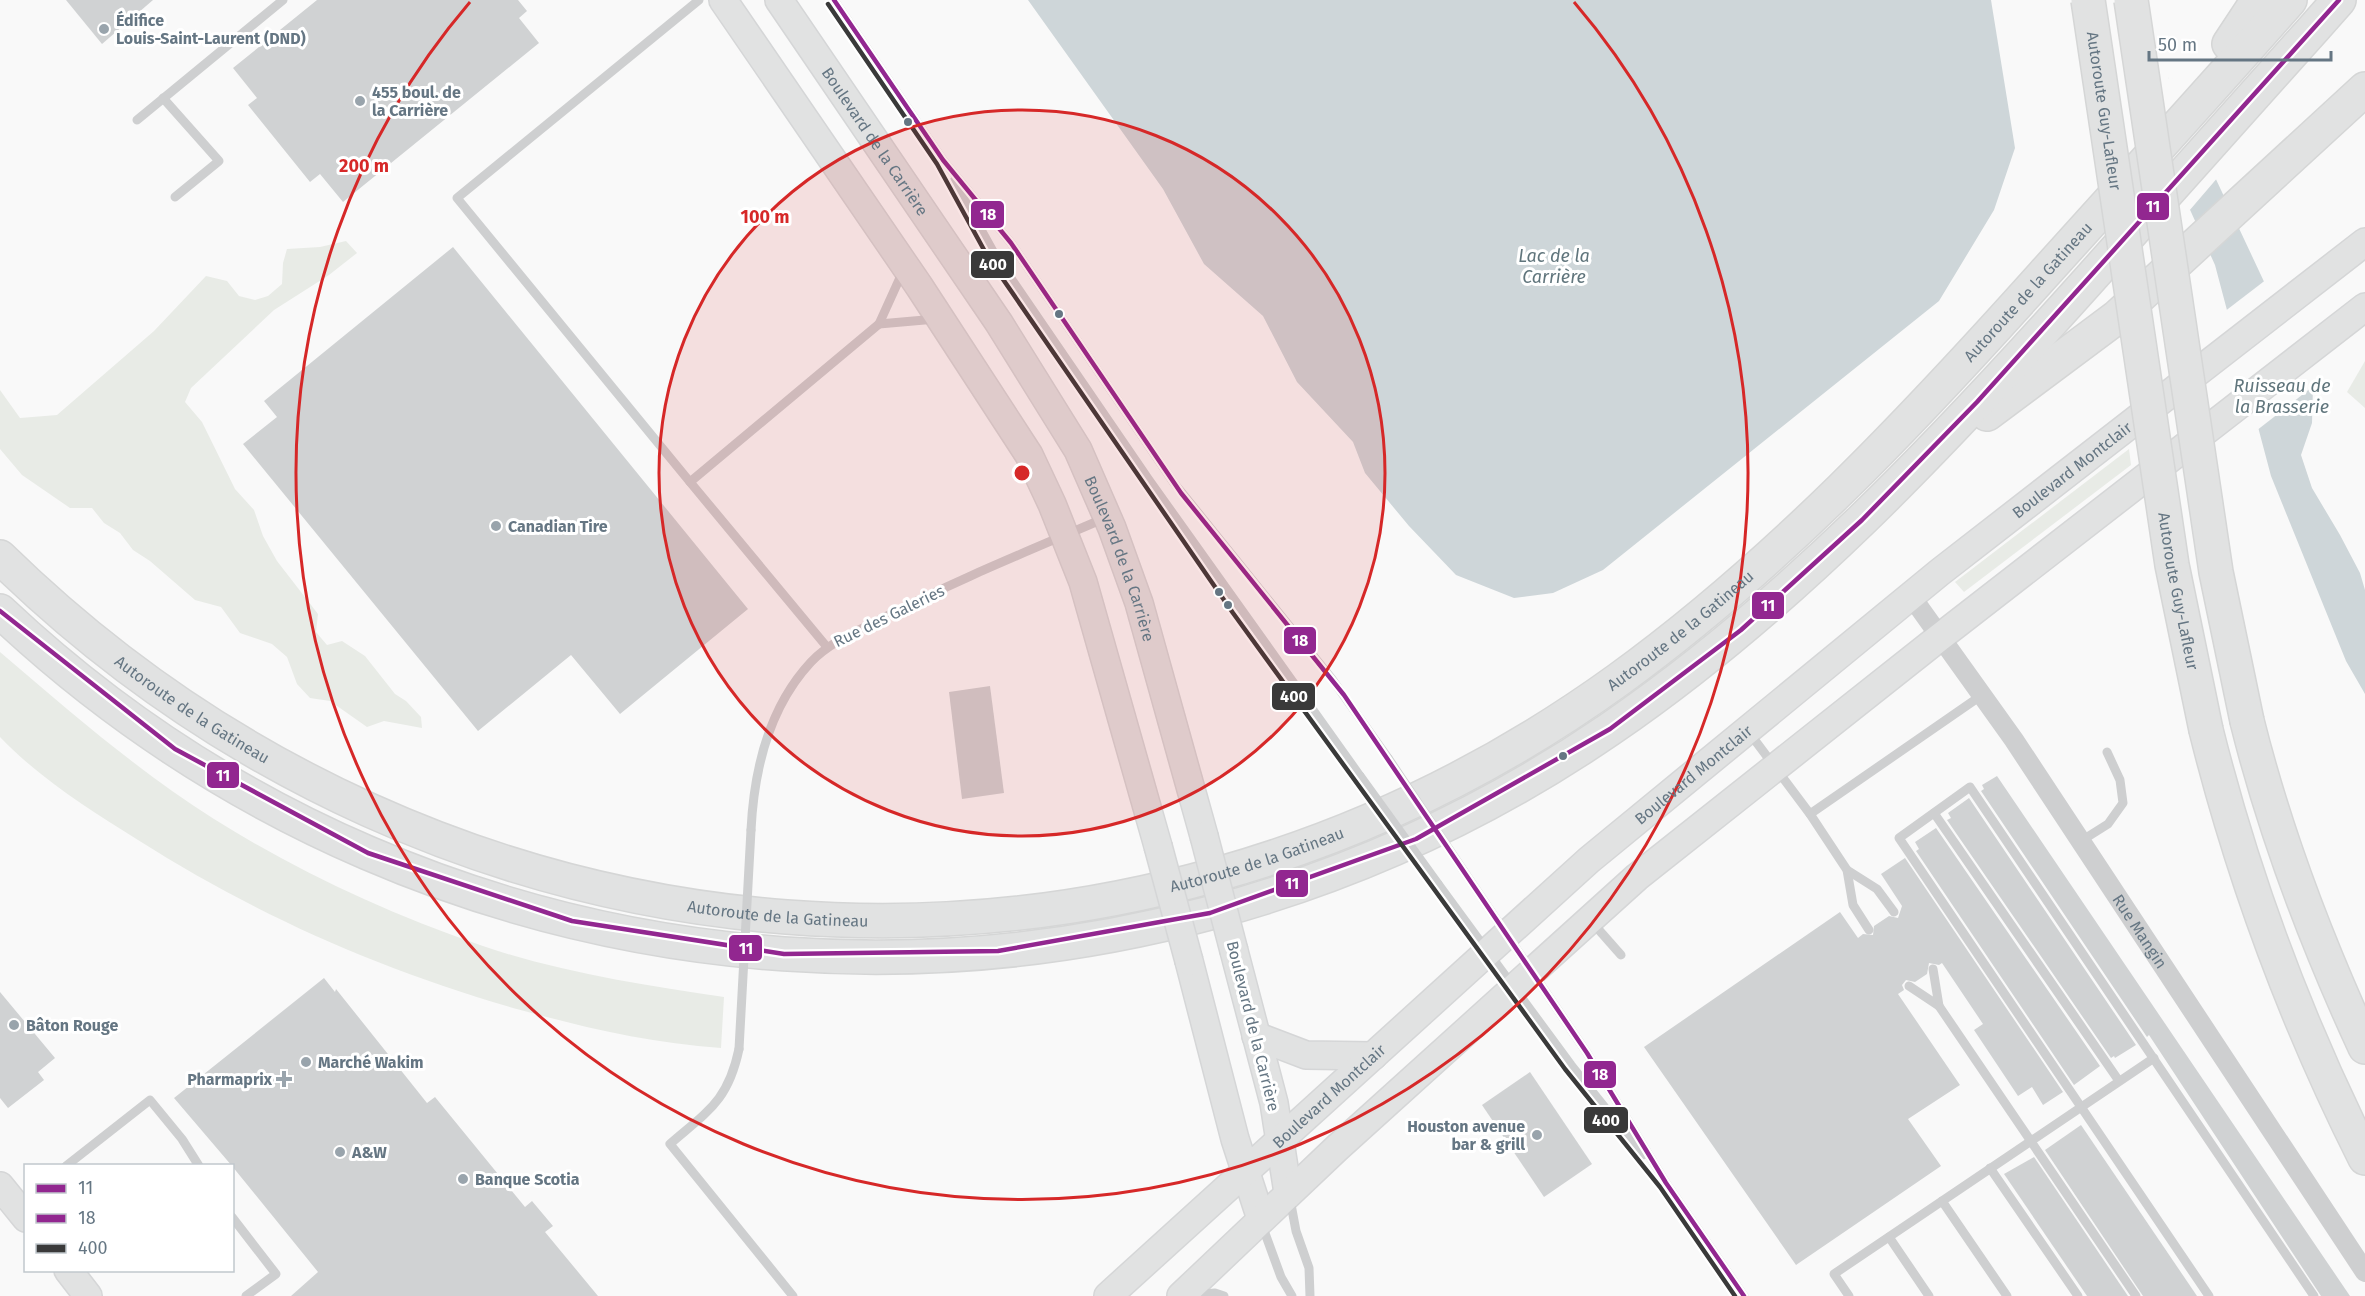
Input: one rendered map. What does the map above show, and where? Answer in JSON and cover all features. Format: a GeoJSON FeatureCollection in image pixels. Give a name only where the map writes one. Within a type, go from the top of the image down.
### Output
{"type":"FeatureCollection","features":[{"type":"Feature","properties":{"kind":"highway","name":"Autoroute Guy-Lafleur"},"geometry":{"type":"LineString","coordinates":[[2088,0],[2167,531],[2184,632],[2206,730],[2223,799],[2256,905],[2307,1032],[2365,1158]]}},
{"type":"Feature","properties":{"kind":"highway"},"geometry":{"type":"LineString","coordinates":[[2131,0],[2210,538],[2247,721],[2288,860],[2328,965],[2365,1047]]}},
{"type":"Feature","properties":{"kind":"highway"},"geometry":{"type":"LineString","coordinates":[[2178,124],[2258,0]]}},
{"type":"Feature","properties":{"kind":"highway","name":"Autoroute de la Gatineau"},"geometry":{"type":"LineString","coordinates":[[0,557],[110,654],[170,699],[233,740],[304,780],[370,812],[429,836],[522,868],[593,887],[678,905],[747,914],[806,918],[959,918],[1035,912],[1107,900],[1239,868],[1366,822],[1448,783],[1507,751],[1618,679],[1758,567],[1855,477],[1939,390],[2126,185],[2290,0]]}},
{"type":"Feature","properties":{"kind":"highway"},"geometry":{"type":"LineString","coordinates":[[0,611],[94,692],[216,774],[300,820],[435,879],[588,925],[712,947],[838,957],[976,954],[1098,939],[1239,906],[1358,864],[1467,814],[1563,760],[1691,669],[1767,608],[1909,474],[2139,224],[2339,0]]}},
{"type":"Feature","properties":{"kind":"highway"},"geometry":{"type":"LineString","coordinates":[[1909,474],[2117,317],[2365,89]]}},
{"type":"Feature","properties":{"kind":"main road"},"geometry":{"type":"LineString","coordinates":[[723,0],[906,267],[1023,444],[1066,535],[1098,627],[1245,1173],[1261,1219]]}},
{"type":"Feature","properties":{"kind":"main road","name":"Boulevard de la Carrière"},"geometry":{"type":"LineString","coordinates":[[780,0],[1046,395],[1078,450],[1108,517],[1153,649],[1204,836],[1274,1103],[1288,1193]]}},
{"type":"Feature","properties":{"kind":"main road","name":"Boulevard Montclair"},"geometry":{"type":"LineString","coordinates":[[1108,1296],[1496,942],[1747,729],[1911,596],[2365,242]]}},
{"type":"Feature","properties":{"kind":"main road"},"geometry":{"type":"LineString","coordinates":[[1181,1296],[1288,1193],[1523,979],[1670,850],[2365,306]]}},
{"type":"Feature","properties":{"kind":"main road"},"geometry":{"type":"LineString","coordinates":[[1256,1036],[1306,1055],[1373,1056]]}},
{"type":"Feature","properties":{"kind":"main road"},"geometry":{"type":"LineString","coordinates":[[70,1272],[88,1296]]}},
{"type":"Feature","properties":{"kind":"street","name":"Rue Mangin"},"geometry":{"type":"LineString","coordinates":[[1911,596],[1982,695],[2081,841],[2365,1272]]}},
{"type":"Feature","properties":{"kind":"lane"},"geometry":{"type":"LineString","coordinates":[[137,120],[283,0]]}},
{"type":"Feature","properties":{"kind":"lane"},"geometry":{"type":"LineString","coordinates":[[699,0],[457,198],[827,647]]}},
{"type":"Feature","properties":{"kind":"lane"},"geometry":{"type":"LineString","coordinates":[[834,0],[943,160],[1002,264],[1168,508],[1438,885],[1496,942],[1523,979],[1587,1053],[1666,1183],[1744,1296]]}},
{"type":"Feature","properties":{"kind":"lane"},"geometry":{"type":"LineString","coordinates":[[163,98],[219,161],[175,197]]}},
{"type":"Feature","properties":{"kind":"lane"},"geometry":{"type":"LineString","coordinates":[[943,160],[1011,243],[1181,493],[1332,679],[1388,758],[1463,870],[1496,942],[1523,979],[1571,1065],[1666,1183]]}},
{"type":"Feature","properties":{"kind":"lane"},"geometry":{"type":"LineString","coordinates":[[690,482],[879,324],[906,267]]}},
{"type":"Feature","properties":{"kind":"lane"},"geometry":{"type":"LineString","coordinates":[[879,324],[941,319]]}},
{"type":"Feature","properties":{"kind":"lane","name":"Rue des Galeries"},"geometry":{"type":"LineString","coordinates":[[793,1296],[670,1144],[714,1106],[733,1076],[739,1049],[753,798],[765,744],[784,701],[796,681],[827,647],[915,601],[1108,517]]}},
{"type":"Feature","properties":{"kind":"lane"},"geometry":{"type":"LineString","coordinates":[[1810,814],[1982,695]]}},
{"type":"Feature","properties":{"kind":"lane"},"geometry":{"type":"LineString","coordinates":[[1747,729],[1810,814],[1847,870],[1853,905],[1869,930]]}},
{"type":"Feature","properties":{"kind":"lane"},"geometry":{"type":"LineString","coordinates":[[2081,841],[2114,818],[2123,803],[2120,780],[2107,752]]}},
{"type":"Feature","properties":{"kind":"lane"},"geometry":{"type":"LineString","coordinates":[[2209,1296],[1899,838],[1970,788],[2314,1296]]}},
{"type":"Feature","properties":{"kind":"lane"},"geometry":{"type":"LineString","coordinates":[[1934,813],[2119,1081]]}},
{"type":"Feature","properties":{"kind":"lane"},"geometry":{"type":"LineString","coordinates":[[1847,870],[1877,889],[1894,912]]}},
{"type":"Feature","properties":{"kind":"lane"},"geometry":{"type":"LineString","coordinates":[[1589,920],[1621,955]]}},
{"type":"Feature","properties":{"kind":"lane"},"geometry":{"type":"LineString","coordinates":[[1933,969],[1939,1006]]}},
{"type":"Feature","properties":{"kind":"lane"},"geometry":{"type":"LineString","coordinates":[[1909,986],[1939,1006],[2136,1296]]}},
{"type":"Feature","properties":{"kind":"lane"},"geometry":{"type":"LineString","coordinates":[[1849,1296],[1834,1274],[2154,1058]]}},
{"type":"Feature","properties":{"kind":"lane"},"geometry":{"type":"LineString","coordinates":[[69,1164],[150,1100],[182,1139],[198,1164]]}},
{"type":"Feature","properties":{"kind":"lane"},"geometry":{"type":"LineString","coordinates":[[1990,1168],[2078,1296]]}},
{"type":"Feature","properties":{"kind":"lane"},"geometry":{"type":"LineString","coordinates":[[1288,1193],[1296,1231],[1309,1268],[1310,1296]]}},
{"type":"Feature","properties":{"kind":"lane"},"geometry":{"type":"LineString","coordinates":[[1942,1201],[2007,1296]]}},
{"type":"Feature","properties":{"kind":"lane"},"geometry":{"type":"LineString","coordinates":[[1261,1219],[1281,1277],[1292,1296]]}},
{"type":"Feature","properties":{"kind":"lane"},"geometry":{"type":"LineString","coordinates":[[234,1220],[276,1274],[246,1296]]}},
{"type":"Feature","properties":{"kind":"lane"},"geometry":{"type":"LineString","coordinates":[[1889,1237],[1929,1296]]}},
{"type":"Feature","properties":{"kind":"lane"},"geometry":{"type":"LineString","coordinates":[[1181,1296],[1215,1293],[1224,1296]]}},
{"type":"Feature","properties":{"kind":"shaded area"},"geometry":{"type":"Polygon","coordinates":[[[346,241],[357,253],[329,275],[274,310],[191,388],[185,402],[202,422],[235,489],[254,510],[263,536],[277,561],[318,614],[316,632],[327,645],[342,641],[365,656],[395,694],[406,701],[421,717],[422,728],[384,721],[367,727],[330,701],[310,698],[297,684],[287,657],[272,644],[240,633],[221,607],[195,600],[150,561],[133,550],[120,533],[104,523],[92,508],[70,508],[22,475],[0,449],[0,390],[20,418],[57,415],[154,331],[206,276],[227,281],[239,296],[255,300],[268,296],[282,284],[283,263],[287,249],[320,247],[346,241]]]}},
{"type":"Feature","properties":{"kind":"shaded area"},"geometry":{"type":"Polygon","coordinates":[[[2365,361],[2365,408],[2347,392],[2365,361]]]}},
{"type":"Feature","properties":{"kind":"shaded area"},"geometry":{"type":"Polygon","coordinates":[[[2129,449],[2131,465],[1964,592],[1955,582],[2129,449]]]}},
{"type":"Feature","properties":{"kind":"shaded area"},"geometry":{"type":"Polygon","coordinates":[[[0,652],[104,740],[158,781],[245,838],[343,890],[445,933],[540,963],[601,977],[724,997],[721,1048],[694,1046],[590,1028],[462,992],[413,976],[319,938],[228,893],[84,805],[48,780],[0,737],[0,652]]]}},
{"type":"Feature","properties":{"kind":"water","name":"Lac de la Carrière"},"geometry":{"type":"Polygon","coordinates":[[[1028,0],[1991,0],[2015,148],[1994,210],[1939,301],[1603,570],[1553,593],[1514,598],[1456,575],[1409,526],[1365,473],[1353,442],[1297,382],[1263,316],[1204,264],[1163,189],[1028,0]]]}},
{"type":"Feature","properties":{"kind":"water","name":"Ruisseau de la Brasserie"},"geometry":{"type":"Polygon","coordinates":[[[2120,55],[2160,60],[2313,386],[2312,423],[2301,455],[2312,488],[2360,573],[2365,590],[2365,694],[2346,661],[2271,476],[2215,265],[2120,55]]]}},
{"type":"Feature","properties":{"kind":"pier"},"geometry":{"type":"Polygon","coordinates":[[[2109,0],[2152,0],[2169,79],[2172,77],[2219,176],[2189,211],[2189,217],[2117,56],[2109,0]]]}},
{"type":"Feature","properties":{"kind":"pier"},"geometry":{"type":"Polygon","coordinates":[[[2267,279],[2316,384],[2256,431],[2224,312],[2267,279]]]}},
{"type":"Feature","properties":{"kind":"building","name":"Édifice Louis-Saint-Laurent (DND)"},"geometry":{"type":"Polygon","coordinates":[[[66,0],[153,0],[102,44],[66,0]]]}},
{"type":"Feature","properties":{"kind":"building","name":"455 boul. de la Carrière"},"geometry":{"type":"Polygon","coordinates":[[[317,0],[518,0],[527,11],[519,18],[539,43],[343,202],[320,174],[310,182],[248,105],[257,98],[233,68],[317,0]]]}},
{"type":"Feature","properties":{"kind":"building","name":"Canadian Tire"},"geometry":{"type":"Polygon","coordinates":[[[453,247],[748,609],[620,714],[571,655],[478,731],[243,444],[277,417],[264,401],[453,247]]]}},
{"type":"Feature","properties":{"kind":"building"},"geometry":{"type":"Polygon","coordinates":[[[990,686],[1004,793],[962,799],[949,692],[990,686]]]}},
{"type":"Feature","properties":{"kind":"building"},"geometry":{"type":"Polygon","coordinates":[[[1997,776],[2350,1296],[2321,1296],[2149,1035],[2147,1037],[1981,791],[1984,789],[1982,785],[1997,776]]]}},
{"type":"Feature","properties":{"kind":"building"},"geometry":{"type":"Polygon","coordinates":[[[1969,798],[2136,1045],[2115,1058],[2114,1056],[2111,1058],[1947,820],[1951,818],[1948,813],[1969,798]]]}},
{"type":"Feature","properties":{"kind":"building"},"geometry":{"type":"Polygon","coordinates":[[[1936,828],[2100,1066],[2074,1085],[1916,851],[1919,849],[1915,842],[1936,828]]]}},
{"type":"Feature","properties":{"kind":"building"},"geometry":{"type":"Polygon","coordinates":[[[1905,858],[2063,1092],[2043,1105],[2032,1087],[2018,1096],[1974,1030],[1983,1024],[1942,963],[1939,965],[1929,963],[1927,974],[1915,982],[1906,980],[1902,985],[1904,990],[1898,994],[1960,1085],[1908,1119],[1941,1166],[1796,1265],[1644,1047],[1840,912],[1858,938],[1863,934],[1873,935],[1874,926],[1889,916],[1898,918],[1902,906],[1881,874],[1905,858]]]}},
{"type":"Feature","properties":{"kind":"building"},"geometry":{"type":"Polygon","coordinates":[[[324,978],[335,992],[336,989],[427,1103],[435,1097],[525,1207],[532,1201],[553,1226],[545,1232],[598,1296],[291,1296],[318,1272],[234,1168],[234,1164],[230,1164],[174,1098],[324,978]]]}},
{"type":"Feature","properties":{"kind":"building","name":"Bâton Rouge"},"geometry":{"type":"Polygon","coordinates":[[[0,992],[55,1058],[38,1072],[44,1080],[8,1108],[0,1098],[0,992]]]}},
{"type":"Feature","properties":{"kind":"building","name":"Houston avenue bar & grill"},"geometry":{"type":"Polygon","coordinates":[[[1530,1072],[1592,1164],[1544,1197],[1482,1105],[1530,1072]]]}},
{"type":"Feature","properties":{"kind":"building"},"geometry":{"type":"Polygon","coordinates":[[[2081,1125],[2197,1296],[2143,1296],[2045,1150],[2081,1125]]]}},
{"type":"Feature","properties":{"kind":"building"},"geometry":{"type":"Polygon","coordinates":[[[2034,1157],[2128,1296],[2087,1296],[2004,1174],[2034,1157]]]}},
{"type":"Feature","properties":{"kind":"transit line","name":"18"},"geometry":{"type":"LineString","coordinates":[[834,0],[943,160],[1011,243],[1181,493],[1344,695],[1587,1053],[1666,1183],[1744,1296]]}},
{"type":"Feature","properties":{"kind":"transit line","name":"11"},"geometry":{"type":"LineString","coordinates":[[0,611],[175,749],[368,853],[572,921],[784,954],[998,951],[1210,913],[1416,839],[1610,729],[1741,630],[1862,520],[1977,402],[2339,0]]}},
{"type":"Feature","properties":{"kind":"transit line","name":"400"},"geometry":{"type":"LineString","coordinates":[[828,4],[937,164],[989,259],[1233,613],[1565,1069],[1660,1187],[1735,1296]]}},
{"type":"Feature","properties":{"kind":"place","name":"Édifice Louis-Saint-Laurent (DND)"},"geometry":{"type":"Point","coordinates":[104,29]}},
{"type":"Feature","properties":{"kind":"place","name":"455 boul. de la Carrière"},"geometry":{"type":"Point","coordinates":[360,101]}},
{"type":"Feature","properties":{"kind":"place","name":"Canadian Tire"},"geometry":{"type":"Point","coordinates":[496,526]}},
{"type":"Feature","properties":{"kind":"place","name":"Bâton Rouge"},"geometry":{"type":"Point","coordinates":[14,1025]}},
{"type":"Feature","properties":{"kind":"place","name":"Marché Wakim"},"geometry":{"type":"Point","coordinates":[306,1062]}},
{"type":"Feature","properties":{"kind":"place","name":"Pharmaprix"},"geometry":{"type":"Point","coordinates":[284,1079]}},
{"type":"Feature","properties":{"kind":"place","name":"Houston avenue bar & grill"},"geometry":{"type":"Point","coordinates":[1537,1135]}},
{"type":"Feature","properties":{"kind":"place","name":"A&W"},"geometry":{"type":"Point","coordinates":[340,1152]}},
{"type":"Feature","properties":{"kind":"place","name":"Banque Scotia"},"geometry":{"type":"Point","coordinates":[463,1179]}}]}
